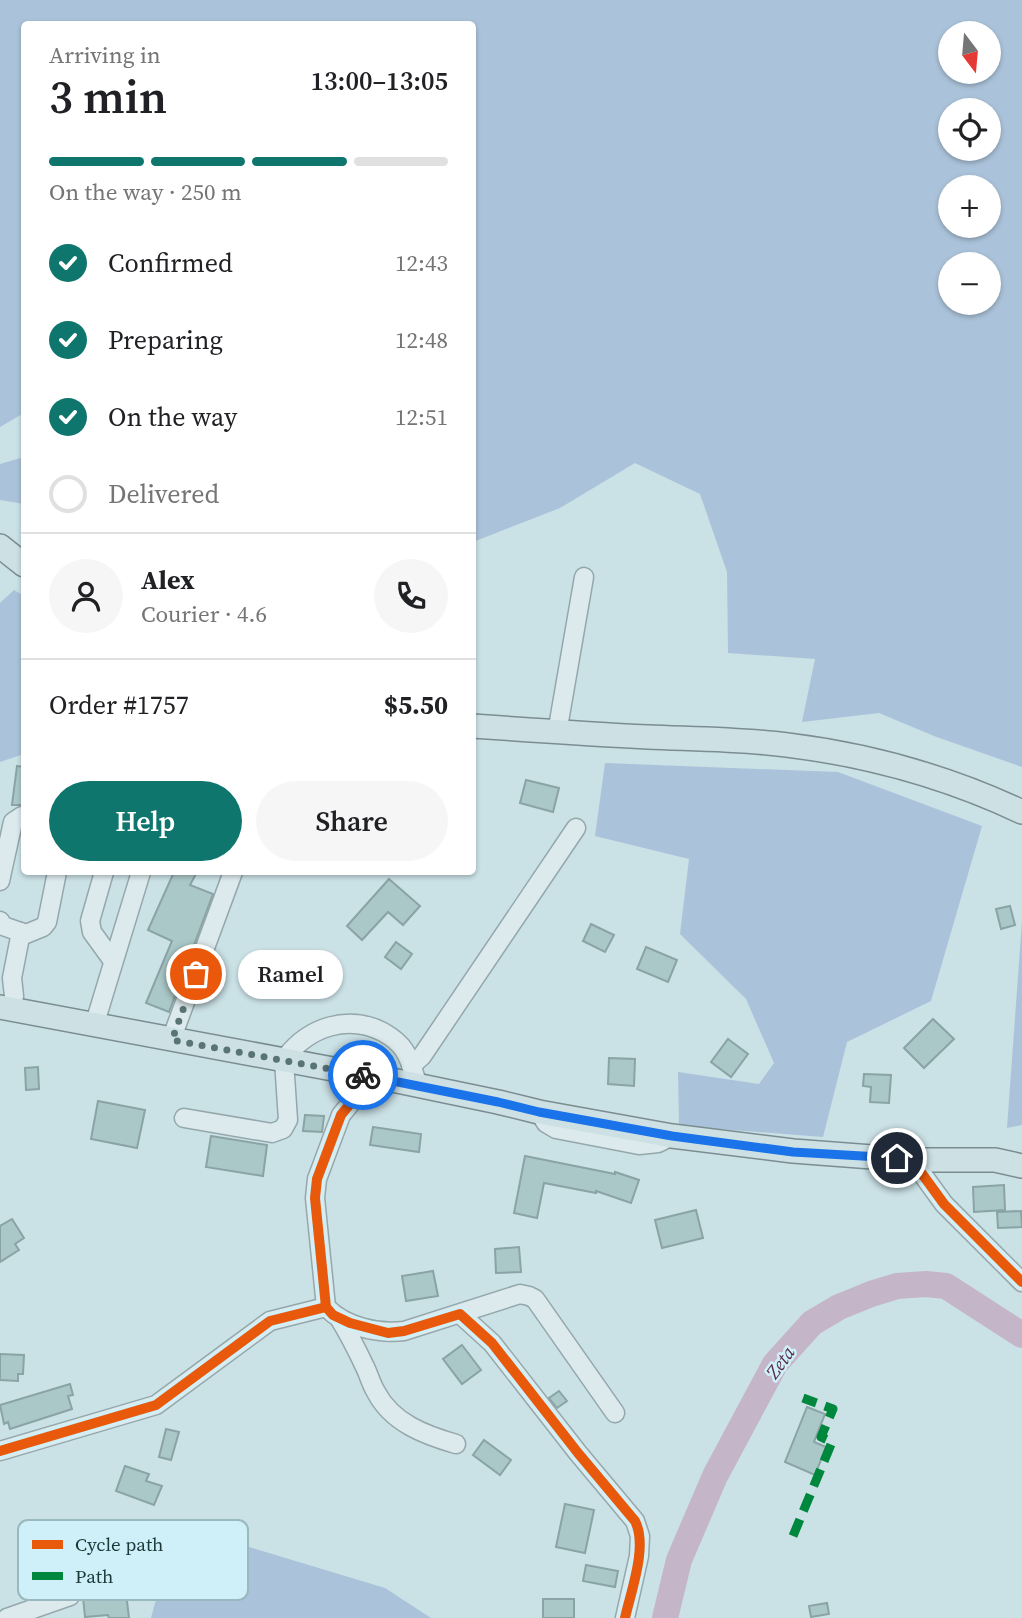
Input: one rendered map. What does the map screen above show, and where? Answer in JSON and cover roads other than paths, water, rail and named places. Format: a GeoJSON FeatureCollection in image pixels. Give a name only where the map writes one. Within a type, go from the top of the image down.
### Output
{"type":"FeatureCollection","features":[{"type":"Feature","properties":{"kind":"main road"},"geometry":{"type":"LineString","coordinates":[[0,546],[21,563]]}},
{"type":"Feature","properties":{"kind":"main road"},"geometry":{"type":"LineString","coordinates":[[476,726],[557,733],[747,741],[820,750],[927,775],[1022,812]]}},
{"type":"Feature","properties":{"kind":"main road"},"geometry":{"type":"LineString","coordinates":[[5,1008],[372,1077],[414,1076],[539,1112],[672,1136],[777,1150],[912,1160],[1022,1158]]}},
{"type":"Feature","properties":{"kind":"main road"},"geometry":{"type":"LineString","coordinates":[[995,1160],[1022,1166]]}},
{"type":"Feature","properties":{"kind":"street"},"geometry":{"type":"LineString","coordinates":[[557,733],[584,577]]}},
{"type":"Feature","properties":{"kind":"street"},"geometry":{"type":"LineString","coordinates":[[0,881],[13,822],[21,817]]}},
{"type":"Feature","properties":{"kind":"street"},"geometry":{"type":"LineString","coordinates":[[414,1076],[422,1056],[576,828]]}},
{"type":"Feature","properties":{"kind":"street"},"geometry":{"type":"LineString","coordinates":[[0,920],[3,926],[26,934],[43,927],[47,922],[56,875]]}},
{"type":"Feature","properties":{"kind":"street"},"geometry":{"type":"LineString","coordinates":[[103,875],[90,921],[92,932],[113,961]]}},
{"type":"Feature","properties":{"kind":"street"},"geometry":{"type":"LineString","coordinates":[[94,1026],[141,875]]}},
{"type":"Feature","properties":{"kind":"street"},"geometry":{"type":"LineString","coordinates":[[172,1040],[232,875]]}},
{"type":"Feature","properties":{"kind":"street"},"geometry":{"type":"LineString","coordinates":[[5,1008],[14,996],[12,978],[21,932]]}},
{"type":"Feature","properties":{"kind":"street"},"geometry":{"type":"LineString","coordinates":[[184,1118],[272,1133],[283,1129],[288,1120],[284,1060],[296,1045],[312,1033],[334,1025],[355,1024],[371,1027],[391,1037],[404,1050],[414,1076]]}},
{"type":"Feature","properties":{"kind":"street"},"geometry":{"type":"LineString","coordinates":[[372,1077],[341,1115],[317,1179],[316,1198],[333,1313],[351,1337],[375,1392],[398,1419],[420,1433],[456,1444]]}},
{"type":"Feature","properties":{"kind":"street"},"geometry":{"type":"LineString","coordinates":[[912,1160],[944,1204],[1020,1278]]}},
{"type":"Feature","properties":{"kind":"street"},"geometry":{"type":"LineString","coordinates":[[0,1451],[156,1405],[270,1321],[333,1313],[350,1323],[388,1333],[404,1331],[520,1294],[535,1299],[615,1413]]}},
{"type":"Feature","properties":{"kind":"street"},"geometry":{"type":"LineString","coordinates":[[460,1314],[492,1343],[635,1521],[640,1535],[639,1556],[625,1618]]}},
{"type":"Feature","properties":{"kind":"street"},"geometry":{"type":"LineString","coordinates":[[7,1618],[59,1600]]}},
{"type":"Feature","properties":{"kind":"waterway","name":"Zeta"},"geometry":{"type":"LineString","coordinates":[[665,1618],[679,1560],[715,1476],[775,1364],[812,1323],[839,1307],[871,1294],[897,1286],[926,1284],[946,1286],[1022,1335]]}},
{"type":"Feature","properties":{"kind":"place","name":"Ramel"},"geometry":{"type":"Point","coordinates":[196,974]}}]}
